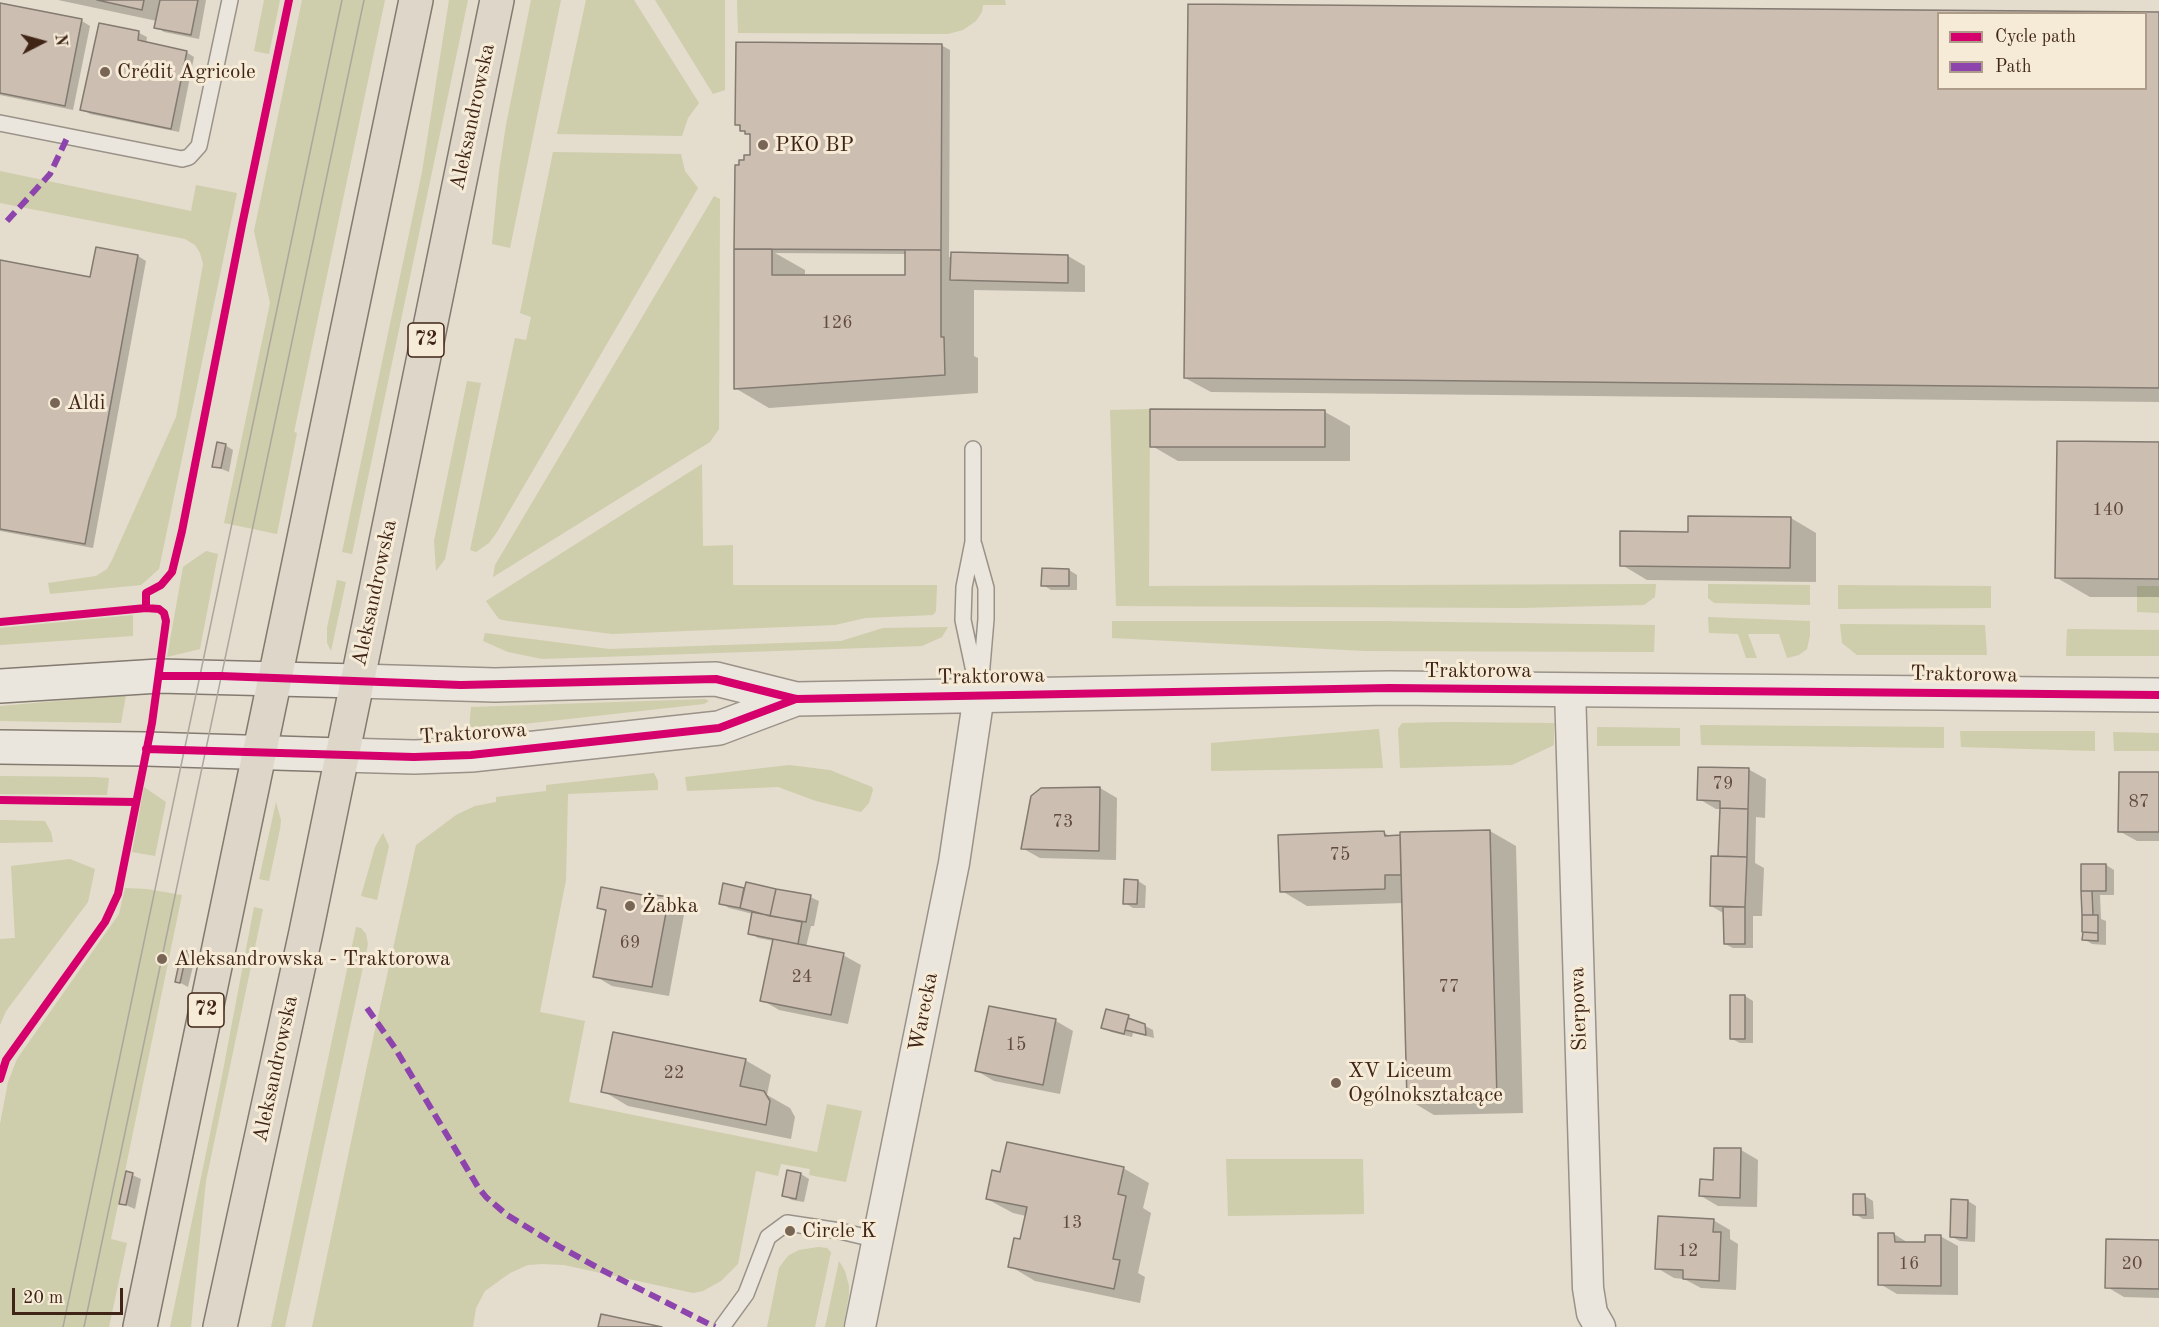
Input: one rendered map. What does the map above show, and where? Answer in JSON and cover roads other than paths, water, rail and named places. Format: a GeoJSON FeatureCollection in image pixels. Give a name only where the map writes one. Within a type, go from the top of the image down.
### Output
{"type":"FeatureCollection","features":[{"type":"Feature","properties":{"kind":"main road","name":"72"},"geometry":{"type":"LineString","coordinates":[[140,1327],[416,0]]}},
{"type":"Feature","properties":{"kind":"main road","name":"Aleksandrowska"},"geometry":{"type":"LineString","coordinates":[[220,1327],[306,932],[497,0]]}},
{"type":"Feature","properties":{"kind":"street","name":"Traktorowa"},"geometry":{"type":"LineString","coordinates":[[0,686],[141,676],[495,685],[716,679],[796,699],[1389,688],[2159,695]]}},
{"type":"Feature","properties":{"kind":"street","name":"Sierpowa"},"geometry":{"type":"LineString","coordinates":[[1570,689],[1588,1288],[1592,1313],[1600,1327]]}},
{"type":"Feature","properties":{"kind":"street","name":"Warecka"},"geometry":{"type":"LineString","coordinates":[[860,1327],[954,863],[979,695]]}},
{"type":"Feature","properties":{"kind":"street","name":"Traktorowa"},"geometry":{"type":"LineString","coordinates":[[0,747],[414,757],[471,756],[719,728],[796,699]]}},
{"type":"Feature","properties":{"kind":"lane"},"geometry":{"type":"LineString","coordinates":[[0,123],[182,159],[189,157],[199,146],[230,0]]}},
{"type":"Feature","properties":{"kind":"lane"},"geometry":{"type":"LineString","coordinates":[[972,449],[973,542],[964,587],[963,620],[979,695]]}},
{"type":"Feature","properties":{"kind":"lane"},"geometry":{"type":"LineString","coordinates":[[973,542],[986,588],[986,619],[979,695]]}},
{"type":"Feature","properties":{"kind":"lane"},"geometry":{"type":"LineString","coordinates":[[722,1327],[746,1294],[768,1237],[787,1223],[840,1231],[878,1240]]}},
{"type":"Feature","properties":{"kind":"tram line"},"geometry":{"type":"LineString","coordinates":[[63,1327],[342,0]]}},
{"type":"Feature","properties":{"kind":"tram line"},"geometry":{"type":"LineString","coordinates":[[84,1327],[364,0]]}},
{"type":"Feature","properties":{"kind":"place","name":"Crédit Agricole"},"geometry":{"type":"Point","coordinates":[105,72]}},
{"type":"Feature","properties":{"kind":"place","name":"PKO BP"},"geometry":{"type":"Point","coordinates":[763,145]}},
{"type":"Feature","properties":{"kind":"place","name":"Aldi"},"geometry":{"type":"Point","coordinates":[55,403]}},
{"type":"Feature","properties":{"kind":"place","name":"Żabka"},"geometry":{"type":"Point","coordinates":[630,906]}},
{"type":"Feature","properties":{"kind":"place","name":"Aleksandrowska - Traktorowa"},"geometry":{"type":"Point","coordinates":[162,959]}},
{"type":"Feature","properties":{"kind":"place","name":"XV Liceum Ogólnokształcące"},"geometry":{"type":"Point","coordinates":[1336,1083]}},
{"type":"Feature","properties":{"kind":"place","name":"Circle K"},"geometry":{"type":"Point","coordinates":[790,1231]}}]}
